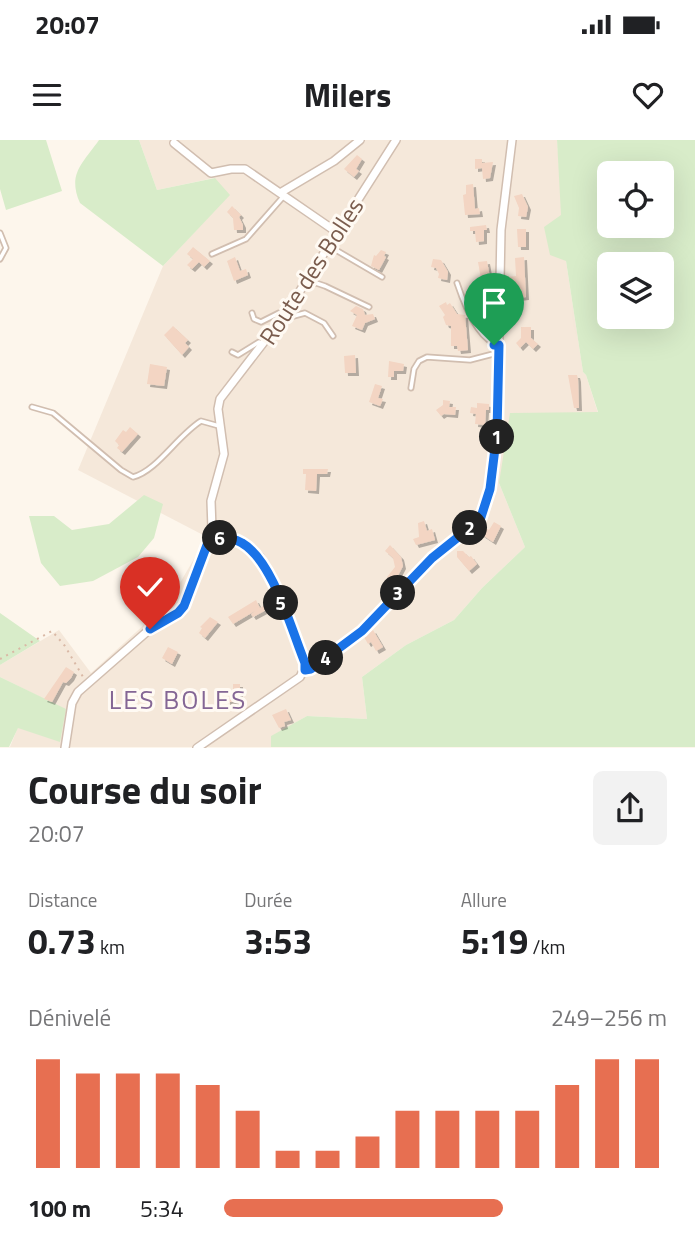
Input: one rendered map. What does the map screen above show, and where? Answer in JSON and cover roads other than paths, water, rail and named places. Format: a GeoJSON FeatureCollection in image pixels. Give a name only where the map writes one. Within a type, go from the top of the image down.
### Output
{"type":"FeatureCollection","features":[{"type":"Feature","properties":{"kind":"street"},"geometry":{"type":"LineString","coordinates":[[283,195],[334,162],[360,140]]}},
{"type":"Feature","properties":{"kind":"street","name":"Route des Bolles"},"geometry":{"type":"LineString","coordinates":[[219,426],[220,399],[284,316],[396,140]]}},
{"type":"Feature","properties":{"kind":"street"},"geometry":{"type":"LineString","coordinates":[[305,670],[311,669],[362,631],[432,558],[481,517],[490,489],[497,432],[501,230],[512,140]]}},
{"type":"Feature","properties":{"kind":"street"},"geometry":{"type":"LineString","coordinates":[[174,143],[211,173],[245,169],[338,233]]}},
{"type":"Feature","properties":{"kind":"street"},"geometry":{"type":"LineString","coordinates":[[65,747],[72,703],[78,692],[150,629],[178,613],[184,606],[210,537],[211,501],[224,454],[219,426]]}},
{"type":"Feature","properties":{"kind":"street"},"geometry":{"type":"LineString","coordinates":[[197,747],[300,677],[305,670],[305,663],[260,557],[242,542],[210,537]]}},
{"type":"Feature","properties":{"kind":"lane"},"geometry":{"type":"LineString","coordinates":[[212,254],[246,239],[283,195]]}},
{"type":"Feature","properties":{"kind":"lane"},"geometry":{"type":"LineString","coordinates":[[0,233],[6,248],[0,259]]}},
{"type":"Feature","properties":{"kind":"lane"},"geometry":{"type":"LineString","coordinates":[[329,246],[382,277]]}},
{"type":"Feature","properties":{"kind":"lane"},"geometry":{"type":"LineString","coordinates":[[307,280],[369,307]]}},
{"type":"Feature","properties":{"kind":"lane"},"geometry":{"type":"LineString","coordinates":[[457,283],[465,305],[481,332],[488,342],[499,349]]}},
{"type":"Feature","properties":{"kind":"lane"},"geometry":{"type":"LineString","coordinates":[[252,313],[254,319],[261,322],[279,313],[290,317],[305,313],[324,323],[333,337]]}},
{"type":"Feature","properties":{"kind":"lane"},"geometry":{"type":"LineString","coordinates":[[232,352],[238,355],[258,342],[263,345]]}},
{"type":"Feature","properties":{"kind":"lane"},"geometry":{"type":"LineString","coordinates":[[411,388],[414,369],[419,361],[427,357],[470,360],[499,349]]}},
{"type":"Feature","properties":{"kind":"lane"},"geometry":{"type":"LineString","coordinates":[[32,407],[53,413],[133,477],[145,474],[186,430],[201,421],[219,426]]}},
{"type":"Feature","properties":{"kind":"district","name":"LES BOLES"},"geometry":{"type":"Point","coordinates":[178,699]}}]}
